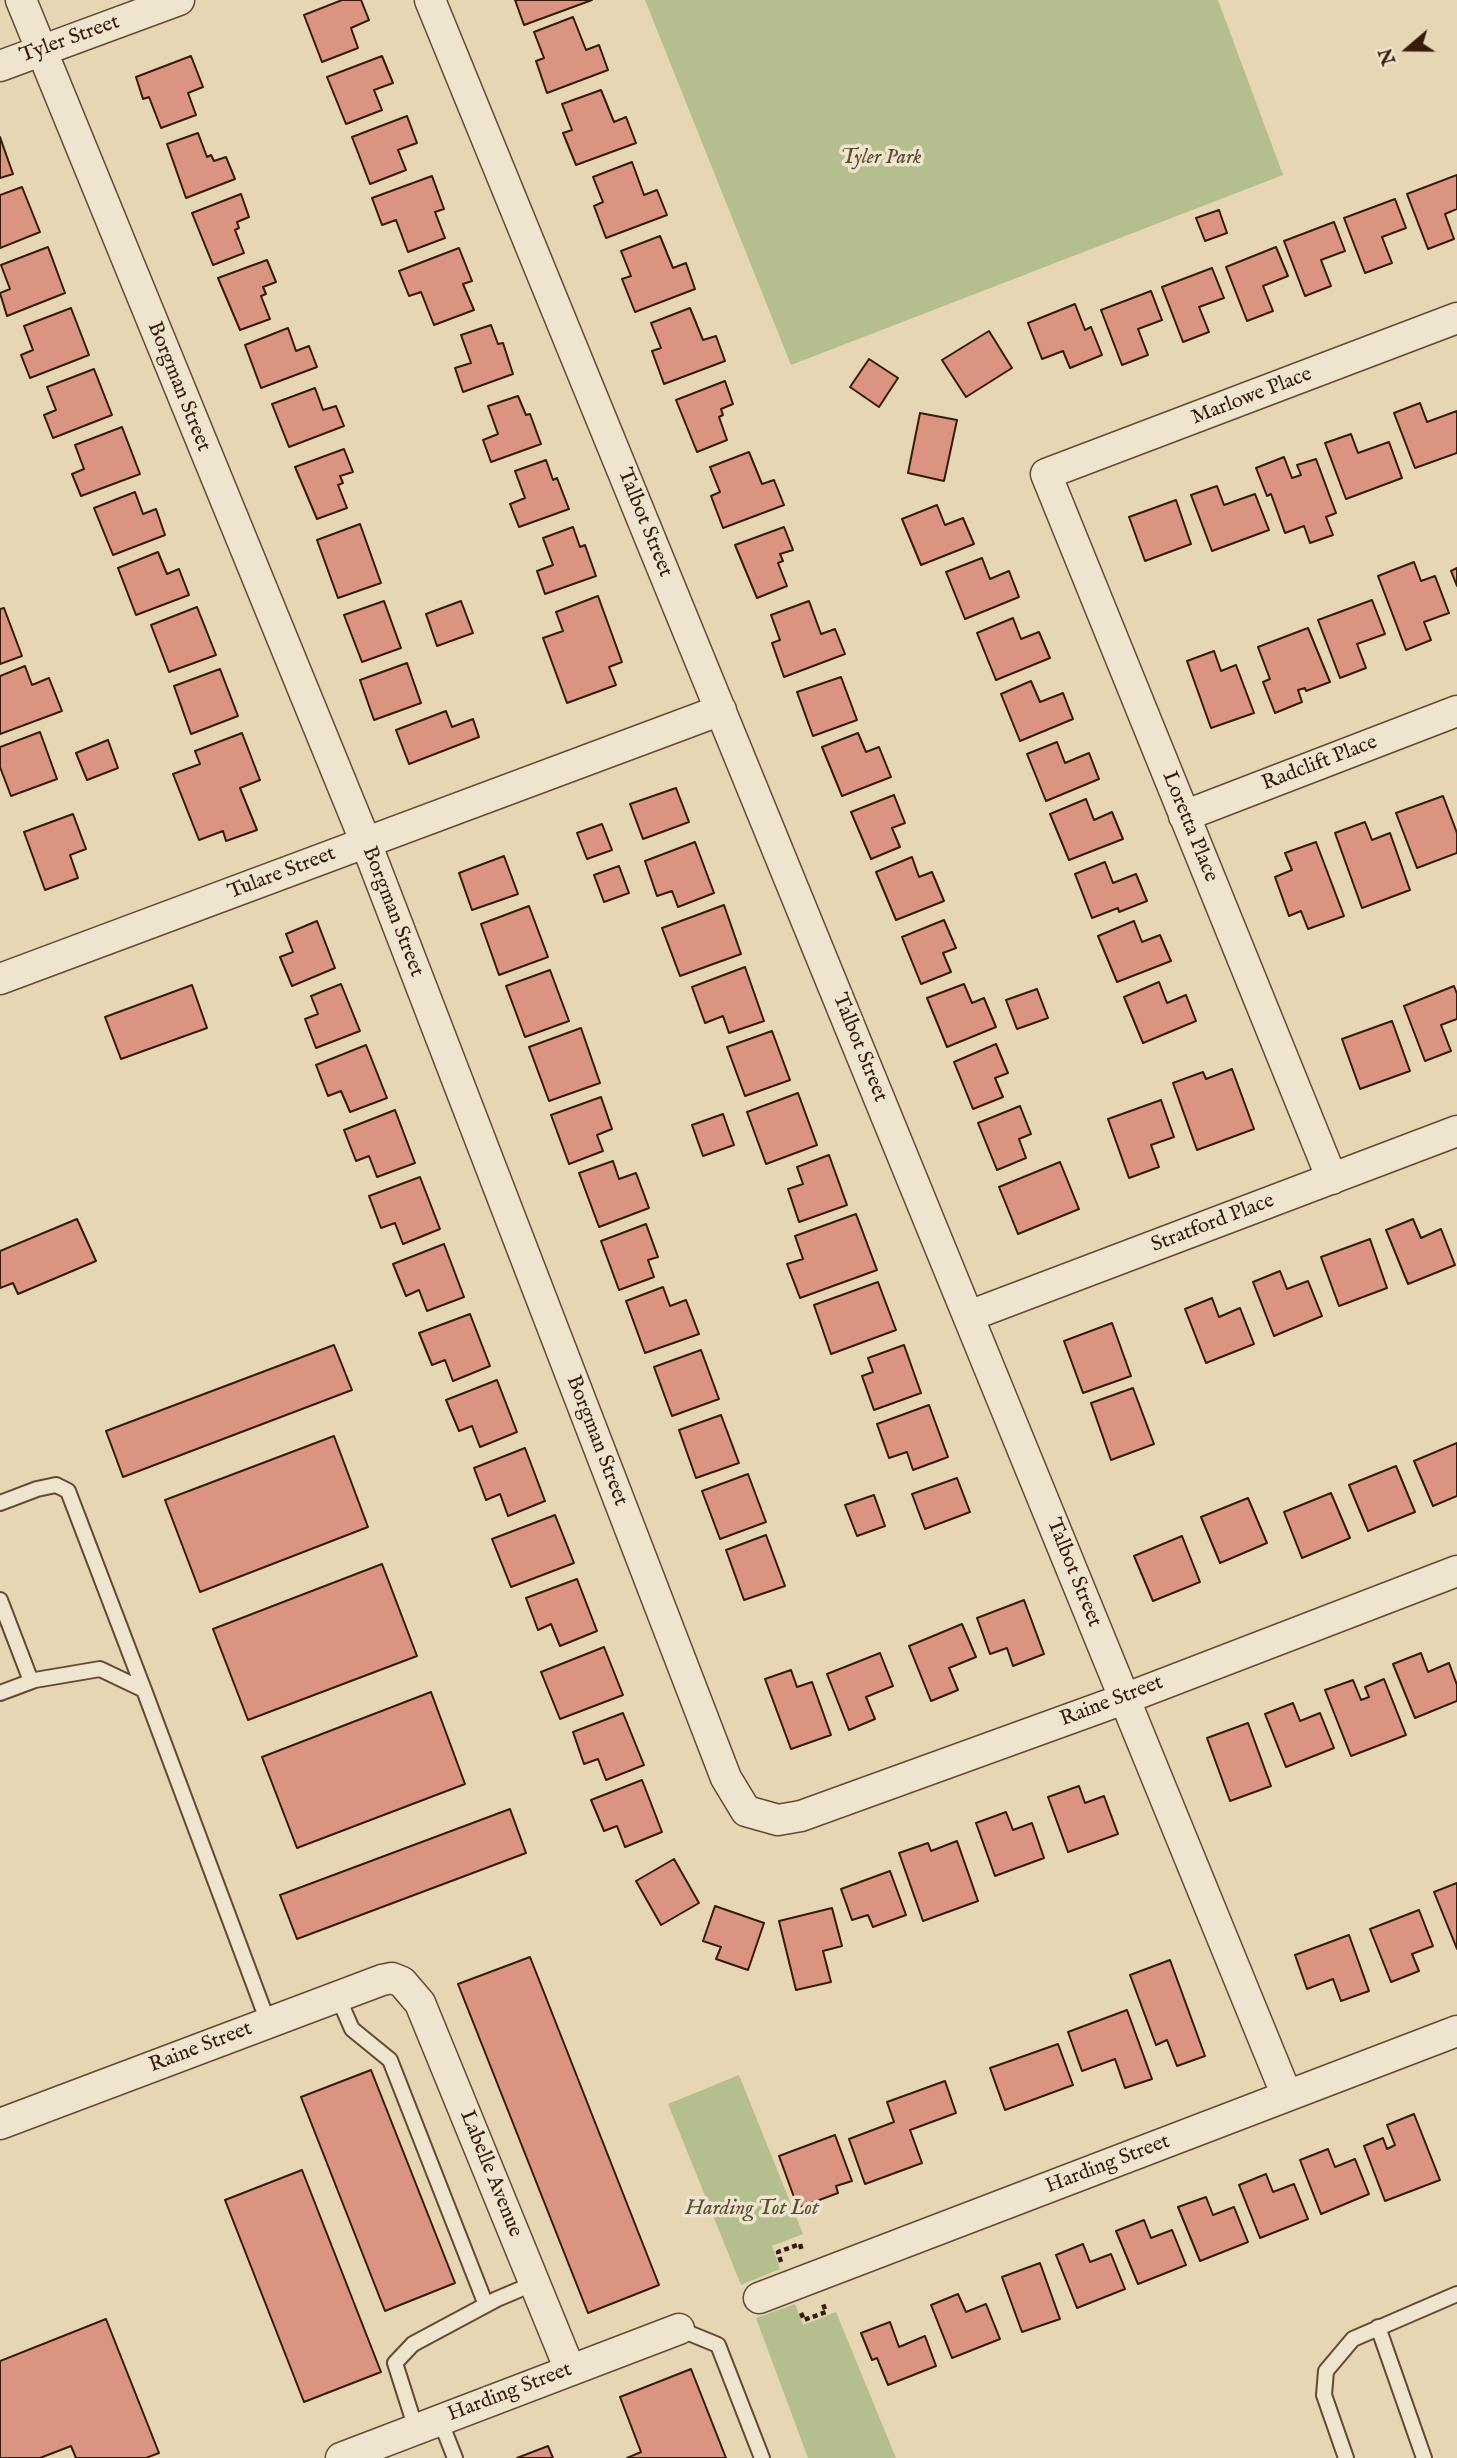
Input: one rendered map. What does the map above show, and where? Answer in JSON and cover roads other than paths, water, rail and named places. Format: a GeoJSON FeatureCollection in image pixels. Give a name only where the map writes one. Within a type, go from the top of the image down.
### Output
{"type":"FeatureCollection","features":[{"type":"Feature","properties":{"kind":"street","name":"Borgman Street"},"geometry":{"type":"LineString","coordinates":[[21,0],[366,843],[726,1778],[746,1811],[763,1816]]}},
{"type":"Feature","properties":{"kind":"street","name":"Tyler Street"},"geometry":{"type":"LineString","coordinates":[[0,66],[179,0]]}},
{"type":"Feature","properties":{"kind":"street","name":"Talbot Street"},"geometry":{"type":"LineString","coordinates":[[430,0],[1287,2096]]}},
{"type":"Feature","properties":{"kind":"street","name":"Marlowe Place"},"geometry":{"type":"LineString","coordinates":[[1046,474],[1457,318]]}},
{"type":"Feature","properties":{"kind":"street","name":"Loretta Place"},"geometry":{"type":"LineString","coordinates":[[1046,474],[1332,1179]]}},
{"type":"Feature","properties":{"kind":"street","name":"Tulare Street"},"geometry":{"type":"LineString","coordinates":[[0,979],[721,710]]}},
{"type":"Feature","properties":{"kind":"street","name":"Radclift Place"},"geometry":{"type":"LineString","coordinates":[[1184,816],[1457,711]]}},
{"type":"Feature","properties":{"kind":"street","name":"Stratford Place"},"geometry":{"type":"LineString","coordinates":[[969,1316],[1457,1132]]}},
{"type":"Feature","properties":{"kind":"street","name":"Raine Street"},"geometry":{"type":"LineString","coordinates":[[763,1816],[778,1820],[801,1816],[1124,1699],[1457,1571]]}},
{"type":"Feature","properties":{"kind":"street","name":"Raine Street"},"geometry":{"type":"LineString","coordinates":[[0,2124],[382,1980],[393,1978],[402,1982]]}},
{"type":"Feature","properties":{"kind":"street","name":"Labelle Avenue"},"geometry":{"type":"LineString","coordinates":[[402,1982],[420,2003],[570,2371]]}},
{"type":"Feature","properties":{"kind":"street","name":"Harding Street"},"geometry":{"type":"LineString","coordinates":[[759,2298],[1457,2031]]}},
{"type":"Feature","properties":{"kind":"street","name":"Harding Street"},"geometry":{"type":"LineString","coordinates":[[341,2458],[679,2329]]}},
{"type":"Feature","properties":{"kind":"lane"},"geometry":{"type":"LineString","coordinates":[[0,1503],[56,1485],[68,1491],[268,2022]]}},
{"type":"Feature","properties":{"kind":"lane"},"geometry":{"type":"LineString","coordinates":[[0,1600],[31,1681]]}},
{"type":"Feature","properties":{"kind":"lane"},"geometry":{"type":"LineString","coordinates":[[0,1693],[31,1681],[100,1669],[144,1690]]}},
{"type":"Feature","properties":{"kind":"lane"},"geometry":{"type":"LineString","coordinates":[[338,1997],[352,2029],[390,2060],[486,2305]]}},
{"type":"Feature","properties":{"kind":"lane"},"geometry":{"type":"LineString","coordinates":[[455,2458],[428,2425],[395,2363],[413,2344],[486,2305],[535,2283]]}},
{"type":"Feature","properties":{"kind":"lane"},"geometry":{"type":"LineString","coordinates":[[1346,2458],[1324,2395],[1326,2371],[1353,2339],[1457,2294]]}},
{"type":"Feature","properties":{"kind":"lane"},"geometry":{"type":"LineString","coordinates":[[1378,2327],[1424,2458]]}},
{"type":"Feature","properties":{"kind":"lane"},"geometry":{"type":"LineString","coordinates":[[679,2329],[718,2345],[762,2458]]}},
{"type":"Feature","properties":{"kind":"park label","name":"Tyler Park"},"geometry":{"type":"Point","coordinates":[881,159]}},
{"type":"Feature","properties":{"kind":"park label","name":"Harding Tot Lot"},"geometry":{"type":"Point","coordinates":[752,2210]}}]}
